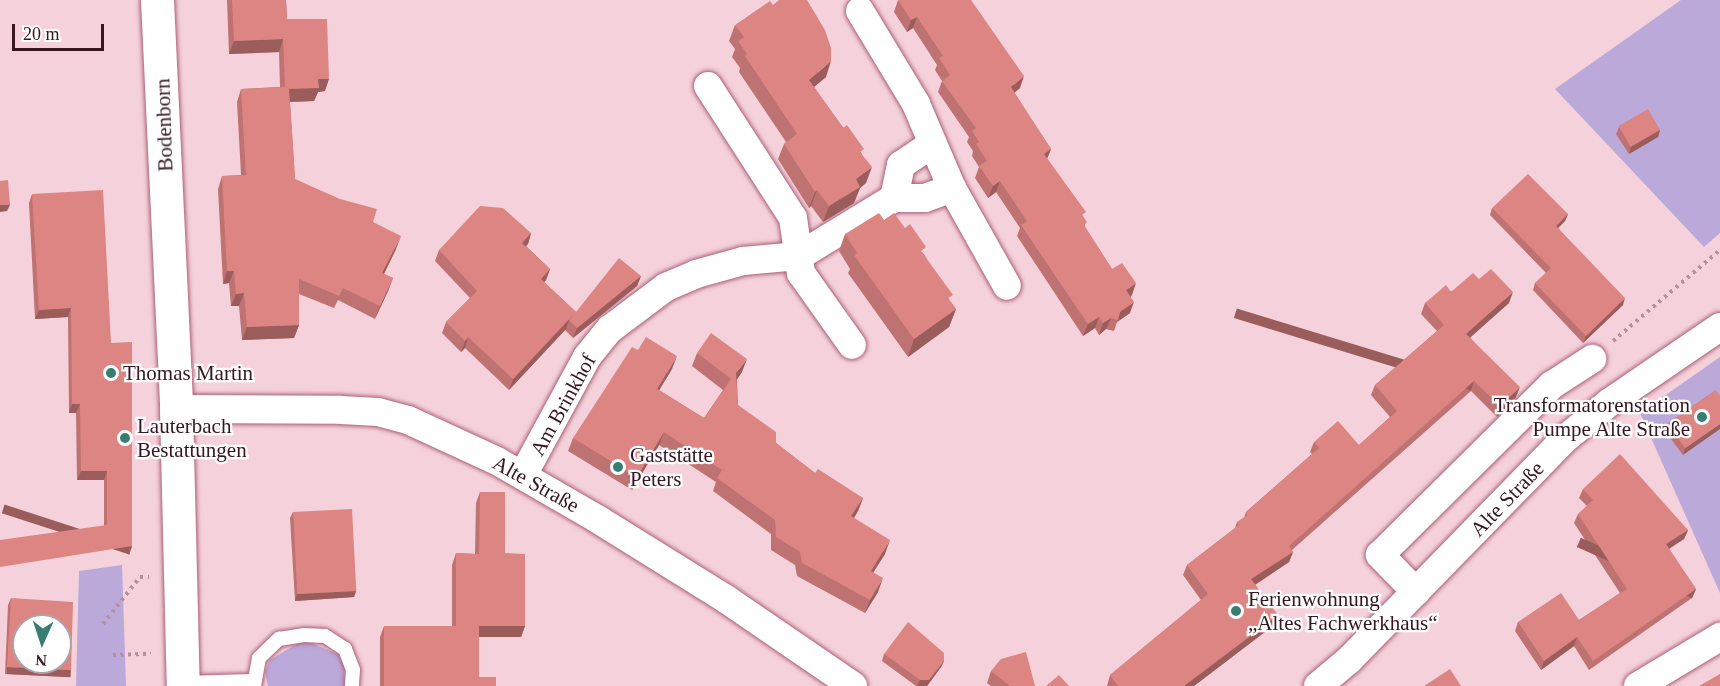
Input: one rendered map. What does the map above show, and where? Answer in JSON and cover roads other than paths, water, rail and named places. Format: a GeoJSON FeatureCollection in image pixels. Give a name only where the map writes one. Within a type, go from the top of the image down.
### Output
{"type":"FeatureCollection","features":[{"type":"Feature","properties":{"kind":"main road","name":"Bodenborn"},"geometry":{"type":"LineString","coordinates":[[157,0],[176,409],[183,685]]}},
{"type":"Feature","properties":{"kind":"street"},"geometry":{"type":"LineString","coordinates":[[860,10],[916,104],[931,146],[952,188],[1008,286]]}},
{"type":"Feature","properties":{"kind":"street"},"geometry":{"type":"LineString","coordinates":[[708,86],[793,218],[801,273],[852,345]]}},
{"type":"Feature","properties":{"kind":"street"},"geometry":{"type":"LineString","coordinates":[[931,146],[901,165],[894,198],[925,198],[952,188]]}},
{"type":"Feature","properties":{"kind":"street","name":"Am Brinkhof"},"geometry":{"type":"LineString","coordinates":[[523,475],[587,357],[610,329],[637,306],[666,287],[716,267],[799,256],[894,198]]}},
{"type":"Feature","properties":{"kind":"street","name":"Alte Straße"},"geometry":{"type":"LineString","coordinates":[[1319,686],[1416,592],[1574,431],[1610,402],[1720,327]]}},
{"type":"Feature","properties":{"kind":"street"},"geometry":{"type":"LineString","coordinates":[[1416,592],[1380,555],[1552,385],[1592,359]]}},
{"type":"Feature","properties":{"kind":"street","name":"Alte Straße"},"geometry":{"type":"LineString","coordinates":[[176,409],[378,412],[408,420],[523,475],[717,593],[853,686]]}},
{"type":"Feature","properties":{"kind":"street"},"geometry":{"type":"LineString","coordinates":[[1638,686],[1720,637]]}},
{"type":"Feature","properties":{"kind":"lane"},"geometry":{"type":"LineString","coordinates":[[183,685],[253,684],[259,658],[279,639],[304,635],[325,636],[345,649],[353,670],[352,686]]}},
{"type":"Feature","properties":{"kind":"place","name":"Thomas Martin"},"geometry":{"type":"Point","coordinates":[111,373]}},
{"type":"Feature","properties":{"kind":"place","name":"Transformatorenstation Pumpe Alte Straße"},"geometry":{"type":"Point","coordinates":[1702,417]}},
{"type":"Feature","properties":{"kind":"place","name":"Lauterbach Bestattungen"},"geometry":{"type":"Point","coordinates":[125,438]}},
{"type":"Feature","properties":{"kind":"place","name":"Gaststätte Peters"},"geometry":{"type":"Point","coordinates":[618,467]}},
{"type":"Feature","properties":{"kind":"place","name":"Ferienwohnung „Altes Fachwerkhaus“"},"geometry":{"type":"Point","coordinates":[1236,611]}}]}
